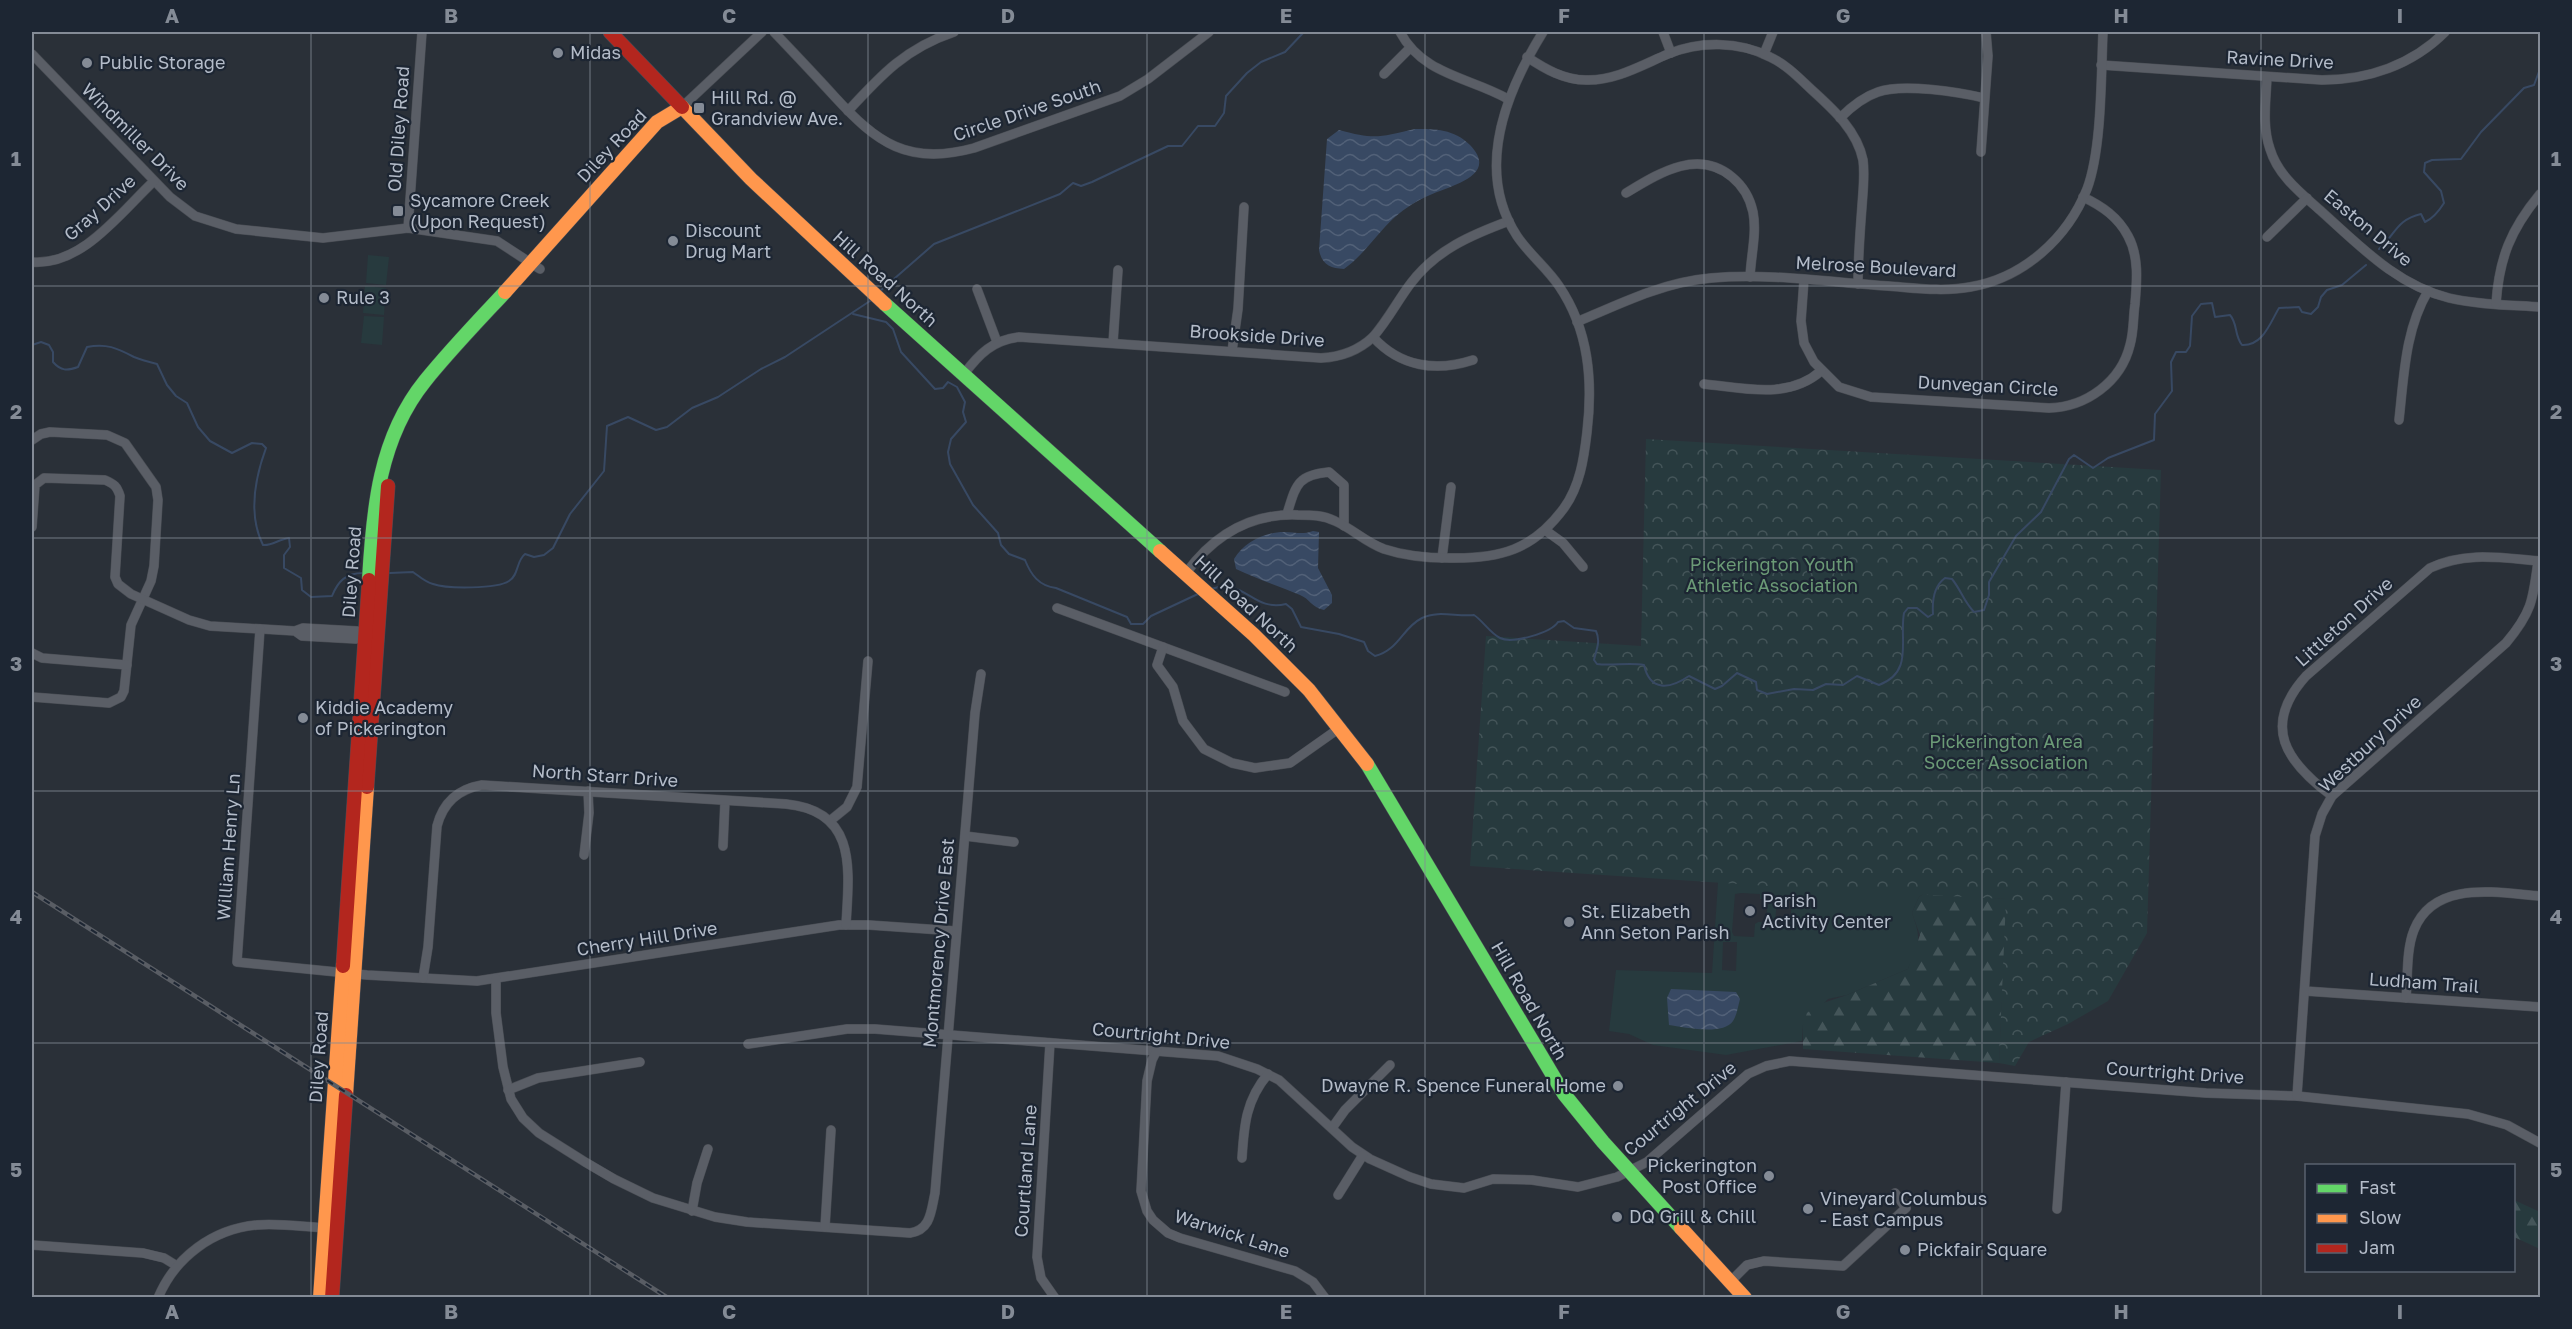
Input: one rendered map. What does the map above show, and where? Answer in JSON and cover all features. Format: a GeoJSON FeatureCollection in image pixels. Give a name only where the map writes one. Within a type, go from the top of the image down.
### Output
{"type":"FeatureCollection","features":[{"type":"Feature","properties":{"kind":"main road","name":"Hill Road North"},"geometry":{"type":"LineString","coordinates":[[610,32],[751,179],[861,282],[1286,665],[1341,727],[1390,799],[1417,850],[1552,1075],[1584,1120],[1745,1298]]}},
{"type":"Feature","properties":{"kind":"main road","name":"Diley Road"},"geometry":{"type":"LineString","coordinates":[[332,1298],[331,1229],[368,636],[377,555],[390,478],[400,446],[413,419],[438,382],[535,266],[665,130],[682,107]]}},
{"type":"Feature","properties":{"kind":"main road","name":"Diley Road"},"geometry":{"type":"LineString","coordinates":[[320,1298],[331,1229]]}},
{"type":"Feature","properties":{"kind":"street","name":"Old Diley Road"},"geometry":{"type":"LineString","coordinates":[[408,228],[422,32]]}},
{"type":"Feature","properties":{"kind":"street"},"geometry":{"type":"LineString","coordinates":[[682,107],[762,32]]}},
{"type":"Feature","properties":{"kind":"street","name":"Circle Drive South"},"geometry":{"type":"LineString","coordinates":[[774,32],[848,111],[879,139],[898,149],[931,155],[953,154],[1120,96],[1148,79],[1209,32]]}},
{"type":"Feature","properties":{"kind":"street"},"geometry":{"type":"LineString","coordinates":[[848,111],[903,57],[921,44],[954,32]]}},
{"type":"Feature","properties":{"kind":"street"},"geometry":{"type":"LineString","coordinates":[[1400,32],[1419,58],[1437,70],[1508,99]]}},
{"type":"Feature","properties":{"kind":"street"},"geometry":{"type":"LineString","coordinates":[[1186,573],[1206,550],[1234,530],[1260,517],[1287,514],[1324,517],[1344,525],[1363,539],[1383,548],[1410,555],[1482,558],[1503,554],[1524,545],[1545,530],[1564,508],[1575,489],[1585,445],[1590,390],[1589,368],[1577,322],[1559,286],[1516,235],[1509,221],[1501,194],[1497,161],[1500,128],[1508,99],[1527,57],[1543,32]]}},
{"type":"Feature","properties":{"kind":"street"},"geometry":{"type":"LineString","coordinates":[[1663,32],[1671,53]]}},
{"type":"Feature","properties":{"kind":"street"},"geometry":{"type":"LineString","coordinates":[[1764,54],[1773,32]]}},
{"type":"Feature","properties":{"kind":"street"},"geometry":{"type":"LineString","coordinates":[[1981,152],[1988,56],[1986,32]]}},
{"type":"Feature","properties":{"kind":"street","name":"Melrose Boulevard"},"geometry":{"type":"LineString","coordinates":[[1577,322],[1673,285],[1710,278],[1750,277],[1951,289],[1997,280],[2027,264],[2053,243],[2083,197],[2095,155],[2103,32]]}},
{"type":"Feature","properties":{"kind":"street","name":"Ravine Drive"},"geometry":{"type":"LineString","coordinates":[[2101,65],[2322,80],[2366,76],[2407,60],[2445,32]]}},
{"type":"Feature","properties":{"kind":"street"},"geometry":{"type":"LineString","coordinates":[[1527,57],[1555,73],[1588,80],[1621,75],[1671,53],[1695,46],[1718,45],[1740,47],[1764,54],[1798,76],[1840,118],[1856,141],[1863,161],[1858,284]]}},
{"type":"Feature","properties":{"kind":"street"},"geometry":{"type":"LineString","coordinates":[[1384,74],[1410,48]]}},
{"type":"Feature","properties":{"kind":"street","name":"Windmiller Drive"},"geometry":{"type":"LineString","coordinates":[[32,54],[153,181],[195,216],[229,228],[323,238],[408,228],[497,241],[535,266]]}},
{"type":"Feature","properties":{"kind":"street","name":"Easton Drive"},"geometry":{"type":"LineString","coordinates":[[2267,77],[2265,117],[2269,148],[2284,175],[2388,270],[2428,291],[2457,300],[2541,306]]}},
{"type":"Feature","properties":{"kind":"street"},"geometry":{"type":"LineString","coordinates":[[1840,118],[1862,99],[1890,89],[1943,91],[1984,98]]}},
{"type":"Feature","properties":{"kind":"street"},"geometry":{"type":"LineString","coordinates":[[1626,193],[1662,172],[1682,165],[1702,164],[1723,170],[1746,192],[1753,212],[1750,277]]}},
{"type":"Feature","properties":{"kind":"street","name":"Gray Drive"},"geometry":{"type":"LineString","coordinates":[[32,262],[54,261],[75,254],[153,181]]}},
{"type":"Feature","properties":{"kind":"street"},"geometry":{"type":"LineString","coordinates":[[2496,304],[2502,260],[2510,238],[2521,218],[2541,194]]}},
{"type":"Feature","properties":{"kind":"street","name":"Dunvegan Circle"},"geometry":{"type":"LineString","coordinates":[[1804,280],[1802,332],[1808,353],[1821,371],[1846,390],[1885,398],[2060,408],[2081,402],[2100,391],[2118,371],[2130,346],[2136,292],[2135,259],[2130,238],[2118,220],[2083,197]]}},
{"type":"Feature","properties":{"kind":"street"},"geometry":{"type":"LineString","coordinates":[[2267,237],[2307,198]]}},
{"type":"Feature","properties":{"kind":"street"},"geometry":{"type":"LineString","coordinates":[[1232,351],[1238,309],[1244,207]]}},
{"type":"Feature","properties":{"kind":"street","name":"Brookside Drive"},"geometry":{"type":"LineString","coordinates":[[997,342],[1029,337],[1333,357],[1354,351],[1373,337],[1410,285],[1432,260],[1460,242],[1509,221]]}},
{"type":"Feature","properties":{"kind":"street"},"geometry":{"type":"LineString","coordinates":[[1113,343],[1118,270]]}},
{"type":"Feature","properties":{"kind":"street"},"geometry":{"type":"LineString","coordinates":[[964,374],[980,354],[997,342],[977,289]]}},
{"type":"Feature","properties":{"kind":"street"},"geometry":{"type":"LineString","coordinates":[[2399,420],[2409,340],[2418,310],[2428,291]]}},
{"type":"Feature","properties":{"kind":"street"},"geometry":{"type":"LineString","coordinates":[[1373,337],[1397,357],[1417,365],[1446,366],[1473,360]]}},
{"type":"Feature","properties":{"kind":"street"},"geometry":{"type":"LineString","coordinates":[[1704,384],[1784,390],[1804,384],[1821,371]]}},
{"type":"Feature","properties":{"kind":"street"},"geometry":{"type":"LineString","coordinates":[[32,440],[41,434],[50,432],[114,437],[126,443],[152,479],[156,486],[158,500],[154,566],[151,581],[131,625],[124,691],[121,697],[109,703],[32,697]]}},
{"type":"Feature","properties":{"kind":"street"},"geometry":{"type":"LineString","coordinates":[[1287,514],[1301,481],[1309,474],[1329,472],[1344,485],[1344,525]]}},
{"type":"Feature","properties":{"kind":"street"},"geometry":{"type":"LineString","coordinates":[[32,528],[35,485],[44,478],[105,480],[117,487],[120,496],[115,577],[118,584],[131,594],[189,621],[210,626],[296,631],[302,636],[356,639],[368,636]]}},
{"type":"Feature","properties":{"kind":"street"},"geometry":{"type":"LineString","coordinates":[[1442,558],[1451,487]]}},
{"type":"Feature","properties":{"kind":"street"},"geometry":{"type":"LineString","coordinates":[[1545,530],[1563,543],[1583,567]]}},
{"type":"Feature","properties":{"kind":"street","name":"Littleton Drive"},"geometry":{"type":"LineString","coordinates":[[2332,796],[2299,768],[2289,753],[2284,739],[2283,726],[2286,707],[2292,692],[2306,676],[2430,568],[2446,561],[2468,556],[2539,561]]}},
{"type":"Feature","properties":{"kind":"street","name":"Westbury Drive"},"geometry":{"type":"LineString","coordinates":[[2297,1096],[2315,836],[2322,814],[2332,796],[2506,643],[2523,623],[2533,602],[2539,561]]}},
{"type":"Feature","properties":{"kind":"street"},"geometry":{"type":"LineString","coordinates":[[1057,608],[1285,692]]}},
{"type":"Feature","properties":{"kind":"street","name":"William Henry Ln"},"geometry":{"type":"LineString","coordinates":[[260,629],[237,962],[348,972]]}},
{"type":"Feature","properties":{"kind":"street"},"geometry":{"type":"LineString","coordinates":[[1162,648],[1157,665],[1173,687],[1183,721],[1204,749],[1232,763],[1255,768],[1290,762],[1341,727]]}},
{"type":"Feature","properties":{"kind":"street"},"geometry":{"type":"LineString","coordinates":[[32,653],[42,658],[127,665]]}},
{"type":"Feature","properties":{"kind":"street"},"geometry":{"type":"LineString","coordinates":[[846,925],[846,856],[840,832],[831,820],[847,807],[857,787],[868,662]]}},
{"type":"Feature","properties":{"kind":"street","name":"Montmorency Drive East"},"geometry":{"type":"LineString","coordinates":[[825,1227],[910,1233],[924,1228],[930,1215],[935,1193],[975,713],[981,674]]}},
{"type":"Feature","properties":{"kind":"street","name":"North Starr Drive"},"geometry":{"type":"LineString","coordinates":[[423,978],[428,946],[437,826],[449,801],[461,791],[482,785],[797,805],[817,811],[831,820]]}},
{"type":"Feature","properties":{"kind":"street"},"geometry":{"type":"LineString","coordinates":[[584,855],[589,813],[588,792]]}},
{"type":"Feature","properties":{"kind":"street"},"geometry":{"type":"LineString","coordinates":[[723,846],[725,801]]}},
{"type":"Feature","properties":{"kind":"street"},"geometry":{"type":"LineString","coordinates":[[965,836],[1014,842]]}},
{"type":"Feature","properties":{"kind":"street"},"geometry":{"type":"LineString","coordinates":[[2406,998],[2413,930],[2426,910],[2444,898],[2466,892],[2541,896]]}},
{"type":"Feature","properties":{"kind":"street","name":"Cherry Hill Drive"},"geometry":{"type":"LineString","coordinates":[[348,972],[477,981],[496,980],[814,928],[846,925],[956,931]]}},
{"type":"Feature","properties":{"kind":"street"},"geometry":{"type":"LineString","coordinates":[[496,980],[496,1013],[508,1090],[516,1109],[538,1133],[633,1190],[692,1211],[730,1220],[825,1227],[831,1130]]}},
{"type":"Feature","properties":{"kind":"street","name":"Ludham Trail"},"geometry":{"type":"LineString","coordinates":[[2305,992],[2541,1007]]}},
{"type":"Feature","properties":{"kind":"street","name":"Courtright Drive"},"geometry":{"type":"LineString","coordinates":[[748,1044],[847,1029],[948,1034],[1157,1050],[1229,1058],[1268,1074],[1288,1087],[1363,1155],[1410,1178],[1431,1184],[1464,1188],[1493,1179],[1532,1180],[1578,1187],[1605,1182],[1647,1162],[1748,1074],[1766,1066],[1791,1060],[2206,1092],[2297,1096],[2468,1114],[2506,1125],[2541,1143]]}},
{"type":"Feature","properties":{"kind":"street","name":"Courtland Lane"},"geometry":{"type":"LineString","coordinates":[[1050,1043],[1037,1257],[1041,1278],[1053,1297]]}},
{"type":"Feature","properties":{"kind":"street","name":"Warwick Lane"},"geometry":{"type":"LineString","coordinates":[[1157,1050],[1147,1081],[1141,1180],[1143,1201],[1153,1220],[1167,1233],[1180,1238],[1294,1271],[1313,1282],[1325,1298]]}},
{"type":"Feature","properties":{"kind":"street"},"geometry":{"type":"LineString","coordinates":[[508,1090],[538,1078],[640,1062]]}},
{"type":"Feature","properties":{"kind":"street"},"geometry":{"type":"LineString","coordinates":[[1332,1128],[1345,1110],[1390,1065]]}},
{"type":"Feature","properties":{"kind":"street"},"geometry":{"type":"LineString","coordinates":[[1242,1158],[1248,1109],[1256,1090],[1268,1074]]}},
{"type":"Feature","properties":{"kind":"street"},"geometry":{"type":"LineString","coordinates":[[2057,1209],[2066,1082]]}},
{"type":"Feature","properties":{"kind":"street"},"geometry":{"type":"LineString","coordinates":[[692,1211],[695,1192],[708,1149]]}},
{"type":"Feature","properties":{"kind":"street"},"geometry":{"type":"LineString","coordinates":[[1338,1195],[1363,1155]]}},
{"type":"Feature","properties":{"kind":"street"},"geometry":{"type":"LineString","coordinates":[[1730,1282],[1747,1265],[1764,1261],[1843,1266],[1905,1208],[1894,1192]]}},
{"type":"Feature","properties":{"kind":"street"},"geometry":{"type":"LineString","coordinates":[[158,1298],[177,1266],[208,1240],[230,1230],[257,1225],[331,1229]]}},
{"type":"Feature","properties":{"kind":"street"},"geometry":{"type":"LineString","coordinates":[[32,1245],[143,1253],[164,1258],[177,1266]]}},
{"type":"Feature","properties":{"kind":"green space"},"geometry":{"type":"Polygon","coordinates":[[[368,255],[389,257],[386,285],[366,283],[368,255]]]}},
{"type":"Feature","properties":{"kind":"green space"},"geometry":{"type":"Polygon","coordinates":[[[365,286],[386,288],[384,315],[363,313],[365,286]]]}},
{"type":"Feature","properties":{"kind":"green space"},"geometry":{"type":"Polygon","coordinates":[[[364,316],[384,317],[382,345],[361,343],[364,316]]]}},
{"type":"Feature","properties":{"kind":"green space"},"geometry":{"type":"Polygon","coordinates":[[[1646,439],[2161,470],[2147,933],[2108,1001],[2068,1024],[2029,1042],[2015,1066],[1999,1063],[2006,899],[1812,889],[1470,866],[1486,636],[1641,646],[1646,439]]]}},
{"type":"Feature","properties":{"kind":"green space"},"geometry":{"type":"Polygon","coordinates":[[[1718,882],[1925,893],[1919,897],[1912,913],[1918,942],[1908,969],[1847,995],[1828,999],[1803,1025],[1802,1041],[1726,1055],[1653,1045],[1629,1034],[1609,1031],[1616,970],[1712,973],[1718,882]],[[1735,894],[1732,932],[1734,936],[1754,937],[1755,924],[1766,922],[1768,899],[1760,899],[1760,894],[1735,894]],[[1777,898],[1775,924],[1790,925],[1792,899],[1777,898]],[[1723,942],[1722,970],[1736,971],[1737,942],[1723,942]]]}},
{"type":"Feature","properties":{"kind":"green space"},"geometry":{"type":"Polygon","coordinates":[[[1925,893],[2007,899],[1999,1063],[1803,1049],[1803,1025],[1807,1013],[1817,1005],[1908,969],[1920,935],[1912,913],[1919,897],[1925,893]]]}},
{"type":"Feature","properties":{"kind":"green space"},"geometry":{"type":"Polygon","coordinates":[[[2515,1200],[2540,1212],[2540,1249],[2515,1237],[2515,1200]]]}},
{"type":"Feature","properties":{"kind":"water"},"geometry":{"type":"Polygon","coordinates":[[[1415,129],[1444,131],[1464,140],[1478,156],[1479,165],[1476,172],[1459,183],[1425,197],[1403,210],[1344,269],[1327,265],[1319,250],[1327,139],[1339,130],[1377,136],[1415,129]]]}},
{"type":"Feature","properties":{"kind":"water"},"geometry":{"type":"Polygon","coordinates":[[[1277,532],[1319,532],[1318,568],[1332,595],[1332,603],[1324,610],[1300,595],[1236,569],[1234,559],[1238,553],[1249,543],[1262,536],[1277,532]]]}},
{"type":"Feature","properties":{"kind":"water"},"geometry":{"type":"Polygon","coordinates":[[[1671,989],[1736,992],[1740,999],[1734,1019],[1728,1026],[1712,1029],[1669,1025],[1667,998],[1671,989]]]}},
{"type":"Feature","properties":{"kind":"waterway"},"geometry":{"type":"LineString","coordinates":[[879,292],[934,244],[1060,194],[1073,183],[1081,186],[1168,146],[1182,146],[1198,126],[1215,126],[1224,113],[1226,96],[1247,73],[1261,62],[1285,52],[1304,32]]}},
{"type":"Feature","properties":{"kind":"waterway"},"geometry":{"type":"LineString","coordinates":[[2379,249],[2406,220],[2421,214],[2425,222],[2436,214],[2444,203],[2441,191],[2424,172],[2425,163],[2432,160],[2461,159],[2481,132],[2524,88],[2534,85],[2540,69]]}},
{"type":"Feature","properties":{"kind":"waterway"},"geometry":{"type":"LineString","coordinates":[[1211,589],[1233,588],[1265,603],[1286,604],[1292,609],[1301,627],[1339,634],[1364,642],[1368,651],[1375,656],[1390,649],[1415,622],[1422,618],[1434,614],[1474,615],[1496,636],[1513,640],[1548,630],[1558,622],[1564,621],[1574,628],[1596,631],[1598,642],[1594,660],[1597,664],[1644,665],[1647,674],[1656,684],[1675,684],[1689,676],[1715,689],[1737,673],[1756,682],[1757,690],[1767,694],[1794,689],[1813,690],[1826,684],[1843,685],[1857,676],[1879,685],[1890,679],[1901,664],[1904,613],[1908,608],[1917,608],[1928,617],[1933,614],[1934,594],[1938,585],[1945,578],[1952,579],[1974,612],[1984,610],[1989,595],[1989,582],[2016,536],[2041,512],[2069,459],[2074,455],[2093,468],[2108,458],[2154,440],[2155,414],[2172,391],[2171,362],[2176,352],[2186,352],[2190,346],[2192,316],[2201,304],[2212,303],[2215,317],[2230,315],[2242,345],[2249,344],[2261,338],[2279,308],[2299,307],[2302,312],[2311,314],[2318,307],[2321,297],[2327,290],[2342,285],[2366,265]]}},
{"type":"Feature","properties":{"kind":"waterway"},"geometry":{"type":"LineString","coordinates":[[390,573],[413,572],[430,583],[449,587],[494,586],[509,581],[525,554],[534,557],[544,555],[553,548],[570,514],[604,471],[607,426],[628,417],[656,430],[667,427],[692,408],[718,397],[761,369],[785,357],[873,299]]}},
{"type":"Feature","properties":{"kind":"waterway"},"geometry":{"type":"LineString","coordinates":[[853,314],[886,322],[893,329],[901,352],[935,389],[943,388],[948,382],[957,387],[965,402],[963,412],[966,422],[951,439],[948,452],[950,464],[973,505],[998,533],[1001,545],[1009,554],[1025,560],[1033,575],[1040,582],[1127,617],[1131,624],[1143,624],[1151,616],[1200,593]]}},
{"type":"Feature","properties":{"kind":"waterway"},"geometry":{"type":"LineString","coordinates":[[32,345],[41,342],[49,345],[53,352],[53,362],[64,369],[78,367],[87,347],[94,346],[111,347],[157,364],[167,385],[176,396],[187,403],[198,427],[210,441],[232,453],[252,443],[262,444],[266,448],[256,484],[254,509],[258,533],[263,545],[289,538],[290,547],[284,555],[284,568],[301,578],[302,590],[311,597],[332,596],[337,586],[347,576],[363,573]]}},
{"type":"Feature","properties":{"kind":"railway"},"geometry":{"type":"LineString","coordinates":[[32,892],[668,1298]]}},
{"type":"Feature","properties":{"kind":"traffic: fast"},"geometry":{"type":"LineString","coordinates":[[369,580],[376,501],[381,475],[397,426],[425,381],[505,292]]}},
{"type":"Feature","properties":{"kind":"traffic: fast"},"geometry":{"type":"LineString","coordinates":[[885,304],[1160,551]]}},
{"type":"Feature","properties":{"kind":"traffic: fast"},"geometry":{"type":"LineString","coordinates":[[1367,764],[1564,1094],[1603,1142],[1681,1228]]}},
{"type":"Feature","properties":{"kind":"traffic: slow"},"geometry":{"type":"LineString","coordinates":[[682,107],[751,179],[885,304]]}},
{"type":"Feature","properties":{"kind":"traffic: slow"},"geometry":{"type":"LineString","coordinates":[[505,292],[657,122],[682,107]]}},
{"type":"Feature","properties":{"kind":"traffic: slow"},"geometry":{"type":"LineString","coordinates":[[1160,551],[1254,635],[1309,690],[1367,764]]}},
{"type":"Feature","properties":{"kind":"traffic: slow"},"geometry":{"type":"LineString","coordinates":[[346,1095],[367,787]]}},
{"type":"Feature","properties":{"kind":"traffic: slow"},"geometry":{"type":"LineString","coordinates":[[320,1298],[343,966]]}},
{"type":"Feature","properties":{"kind":"traffic: slow"},"geometry":{"type":"LineString","coordinates":[[1681,1228],[1745,1298]]}},
{"type":"Feature","properties":{"kind":"traffic: jam"},"geometry":{"type":"LineString","coordinates":[[610,32],[682,107]]}},
{"type":"Feature","properties":{"kind":"traffic: jam"},"geometry":{"type":"LineString","coordinates":[[367,787],[388,486]]}},
{"type":"Feature","properties":{"kind":"traffic: jam"},"geometry":{"type":"LineString","coordinates":[[343,966],[369,580]]}},
{"type":"Feature","properties":{"kind":"traffic: jam"},"geometry":{"type":"LineString","coordinates":[[332,1298],[346,1095]]}},
{"type":"Feature","properties":{"kind":"place","name":"Midas"},"geometry":{"type":"Point","coordinates":[558,53]}},
{"type":"Feature","properties":{"kind":"place","name":"Public Storage"},"geometry":{"type":"Point","coordinates":[87,63]}},
{"type":"Feature","properties":{"kind":"place","name":"Hill Rd. @ Grandview Ave."},"geometry":{"type":"Point","coordinates":[699,108]}},
{"type":"Feature","properties":{"kind":"place","name":"Sycamore Creek (Upon Request)"},"geometry":{"type":"Point","coordinates":[398,211]}},
{"type":"Feature","properties":{"kind":"place","name":"Discount Drug Mart"},"geometry":{"type":"Point","coordinates":[673,241]}},
{"type":"Feature","properties":{"kind":"place","name":"Rule 3"},"geometry":{"type":"Point","coordinates":[324,298]}},
{"type":"Feature","properties":{"kind":"place","name":"Kiddie Academy of Pickerington"},"geometry":{"type":"Point","coordinates":[303,718]}},
{"type":"Feature","properties":{"kind":"place","name":"Parish Activity Center"},"geometry":{"type":"Point","coordinates":[1750,911]}},
{"type":"Feature","properties":{"kind":"place","name":"St. Elizabeth Ann Seton Parish"},"geometry":{"type":"Point","coordinates":[1569,922]}},
{"type":"Feature","properties":{"kind":"place","name":"Dwayne R. Spence Funeral Home"},"geometry":{"type":"Point","coordinates":[1618,1086]}},
{"type":"Feature","properties":{"kind":"place","name":"Pickerington Post Office"},"geometry":{"type":"Point","coordinates":[1769,1176]}},
{"type":"Feature","properties":{"kind":"place","name":"Vineyard Columbus - East Campus"},"geometry":{"type":"Point","coordinates":[1808,1209]}},
{"type":"Feature","properties":{"kind":"place","name":"DQ Grill & Chill"},"geometry":{"type":"Point","coordinates":[1617,1217]}},
{"type":"Feature","properties":{"kind":"place","name":"Pickfair Square"},"geometry":{"type":"Point","coordinates":[1905,1250]}},
{"type":"Feature","properties":{"kind":"park label","name":"Pickerington Youth Athletic Association"},"geometry":{"type":"Point","coordinates":[1772,575]}},
{"type":"Feature","properties":{"kind":"park label","name":"Pickerington Area Soccer Association"},"geometry":{"type":"Point","coordinates":[2006,752]}}]}
